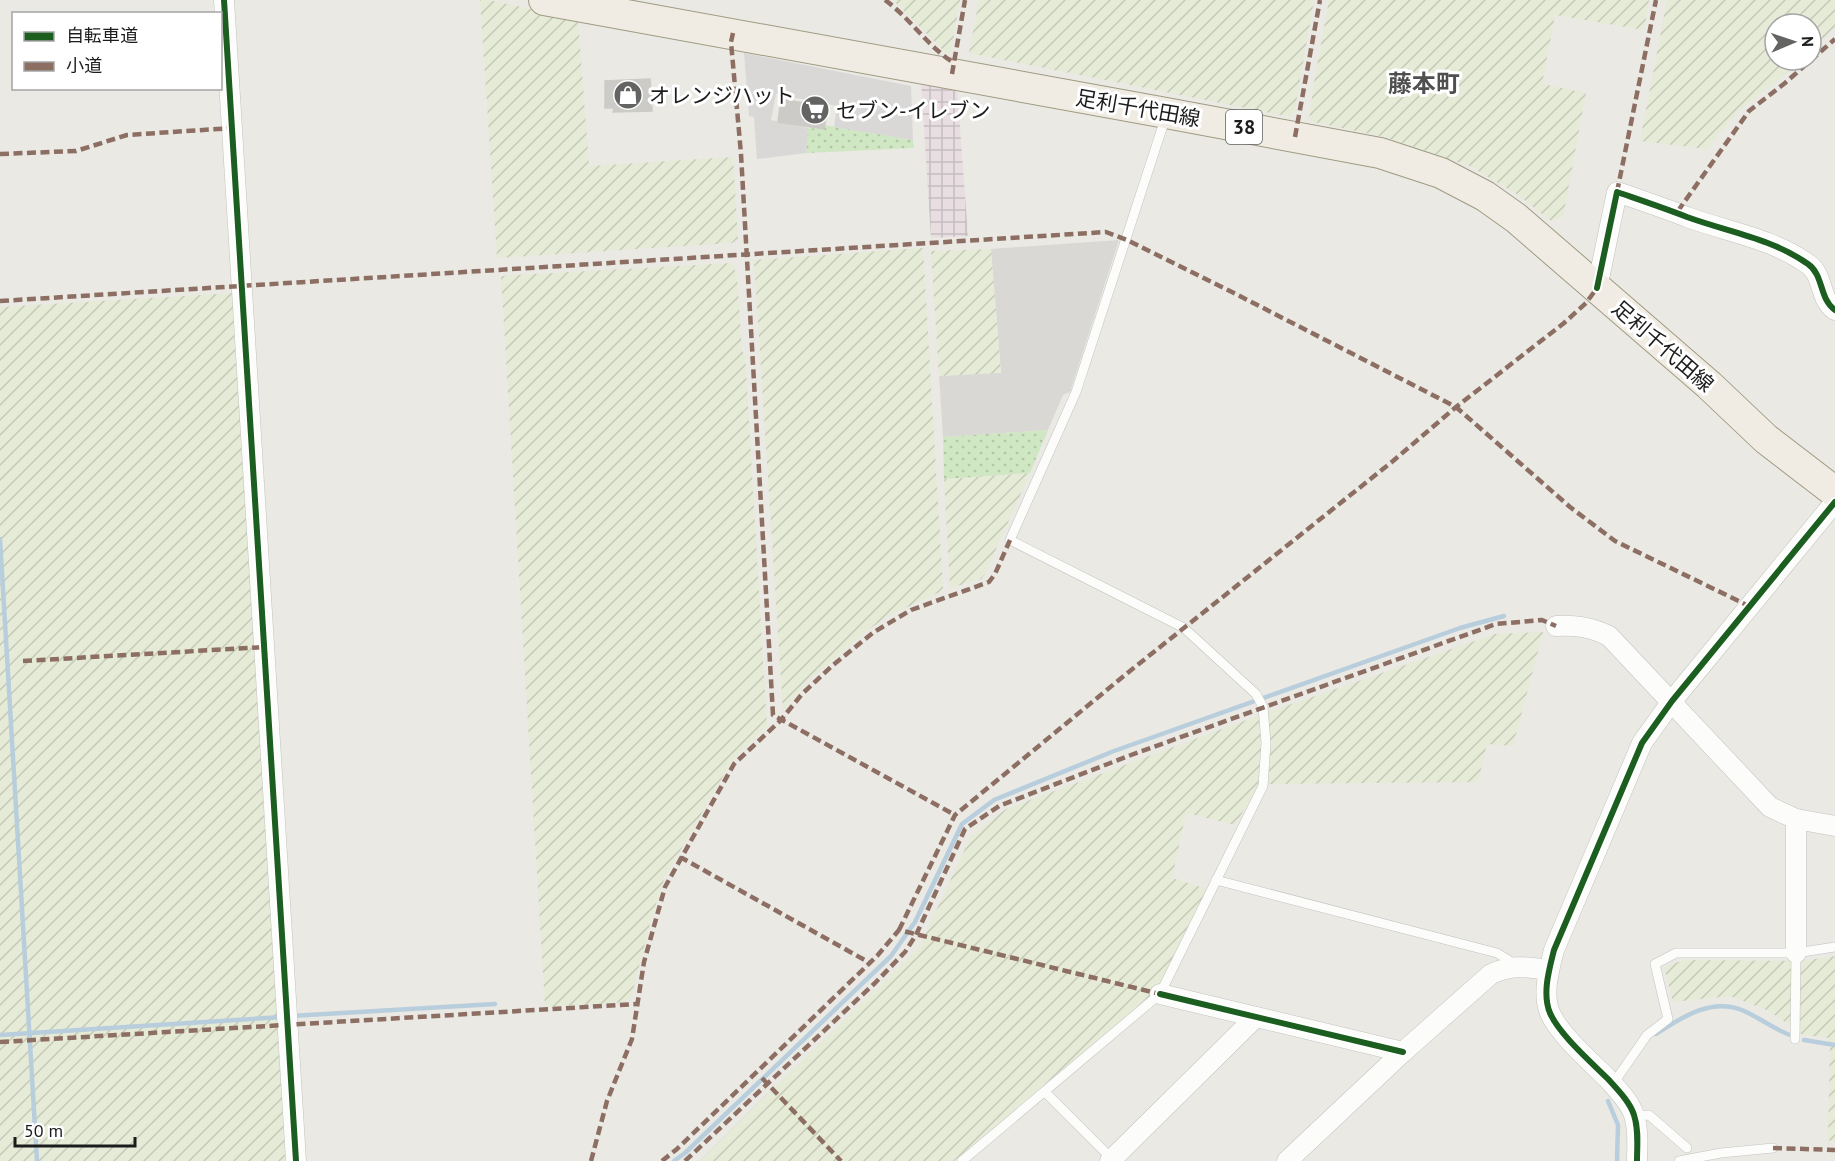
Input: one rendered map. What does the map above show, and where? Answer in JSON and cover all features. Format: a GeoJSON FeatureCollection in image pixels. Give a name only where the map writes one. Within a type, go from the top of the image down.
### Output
{"type":"FeatureCollection","features":[{"type":"Feature","properties":{"kind":"main road","name":"足利千代田線"},"geometry":{"type":"LineString","coordinates":[[544,0],[1166,112],[1380,153],[1441,173],[1485,196],[1516,218],[1708,385],[1766,439],[1835,492]]}},
{"type":"Feature","properties":{"kind":"street"},"geometry":{"type":"LineString","coordinates":[[224,0],[296,1161]]}},
{"type":"Feature","properties":{"kind":"street"},"geometry":{"type":"LineString","coordinates":[[1597,288],[1617,192],[1760,239],[1800,259],[1817,272],[1827,302],[1835,310]]}},
{"type":"Feature","properties":{"kind":"street"},"geometry":{"type":"LineString","coordinates":[[1637,1161],[1637,1129],[1635,1116],[1630,1106],[1571,1041],[1550,1013],[1547,1002],[1549,970],[1558,940],[1642,743],[1672,701],[1835,502]]}},
{"type":"Feature","properties":{"kind":"street"},"geometry":{"type":"LineString","coordinates":[[1556,626],[1577,625],[1609,636],[1770,807],[1796,819],[1835,826]]}},
{"type":"Feature","properties":{"kind":"street"},"geometry":{"type":"LineString","coordinates":[[1796,819],[1796,953]]}},
{"type":"Feature","properties":{"kind":"street"},"geometry":{"type":"LineString","coordinates":[[1287,1161],[1403,1052],[1491,974],[1505,968],[1520,966],[1549,970]]}},
{"type":"Feature","properties":{"kind":"street"},"geometry":{"type":"LineString","coordinates":[[1160,994],[1403,1052]]}},
{"type":"Feature","properties":{"kind":"street"},"geometry":{"type":"LineString","coordinates":[[1112,1160],[1256,1017]]}},
{"type":"Feature","properties":{"kind":"lane"},"geometry":{"type":"LineString","coordinates":[[962,1161],[1160,994],[1263,786],[1266,743],[1263,707],[1256,694],[1184,628],[1010,540],[1076,392],[1164,126],[1166,112]]}},
{"type":"Feature","properties":{"kind":"lane"},"geometry":{"type":"LineString","coordinates":[[1215,880],[1497,953],[1520,966]]}},
{"type":"Feature","properties":{"kind":"lane"},"geometry":{"type":"LineString","coordinates":[[1612,1084],[1647,1035],[1668,1019],[1655,964],[1676,953],[1796,953],[1835,947]]}},
{"type":"Feature","properties":{"kind":"lane"},"geometry":{"type":"LineString","coordinates":[[1795,1039],[1796,953]]}},
{"type":"Feature","properties":{"kind":"lane"},"geometry":{"type":"LineString","coordinates":[[1045,1092],[1112,1160]]}},
{"type":"Feature","properties":{"kind":"lane"},"geometry":{"type":"LineString","coordinates":[[1635,1116],[1649,1115],[1687,1148]]}},
{"type":"Feature","properties":{"kind":"lane"},"geometry":{"type":"LineString","coordinates":[[1679,1161],[1721,1153],[1773,1148]]}},
{"type":"Feature","properties":{"kind":"shaded area"},"geometry":{"type":"Polygon","coordinates":[[[744,53],[911,86],[913,140],[834,127],[837,106],[776,94],[771,120],[808,128],[806,153],[757,159],[754,117],[749,116],[744,53]]]}},
{"type":"Feature","properties":{"kind":"shaded area"},"geometry":{"type":"Polygon","coordinates":[[[921,81],[957,88],[968,236],[931,238],[921,81]]]}},
{"type":"Feature","properties":{"kind":"shaded area"},"geometry":{"type":"Polygon","coordinates":[[[1119,240],[1070,392],[1063,395],[1048,430],[943,437],[939,376],[1001,372],[991,249],[1119,240]]]}},
{"type":"Feature","properties":{"kind":"green space"},"geometry":{"type":"Polygon","coordinates":[[[480,0],[578,19],[589,166],[733,157],[738,239],[732,243],[497,258],[480,0]]]}},
{"type":"Feature","properties":{"kind":"green space"},"geometry":{"type":"Polygon","coordinates":[[[893,0],[960,0],[951,52],[947,54],[893,0]]]}},
{"type":"Feature","properties":{"kind":"green space"},"geometry":{"type":"Polygon","coordinates":[[[979,0],[1314,0],[1295,109],[1291,117],[969,53],[979,0]]]}},
{"type":"Feature","properties":{"kind":"green space"},"geometry":{"type":"Polygon","coordinates":[[[1329,0],[1649,0],[1644,30],[1555,15],[1542,84],[1586,93],[1563,217],[1551,221],[1518,195],[1470,166],[1385,137],[1309,121],[1329,0]]]}},
{"type":"Feature","properties":{"kind":"green space"},"geometry":{"type":"Polygon","coordinates":[[[1667,0],[1835,0],[1835,27],[1823,38],[1823,12],[1763,12],[1763,72],[1787,72],[1738,111],[1707,149],[1640,141],[1667,0]]]}},
{"type":"Feature","properties":{"kind":"green space"},"geometry":{"type":"Polygon","coordinates":[[[825,125],[913,140],[914,148],[806,153],[808,128],[824,129],[825,125]]]}},
{"type":"Feature","properties":{"kind":"green space"},"geometry":{"type":"Polygon","coordinates":[[[923,248],[943,588],[938,593],[890,615],[865,632],[808,681],[783,711],[754,260],[923,248]]]}},
{"type":"Feature","properties":{"kind":"green space"},"geometry":{"type":"Polygon","coordinates":[[[991,249],[1001,373],[939,376],[931,251],[991,249]]]}},
{"type":"Feature","properties":{"kind":"green space"},"geometry":{"type":"Polygon","coordinates":[[[732,263],[737,276],[742,351],[745,355],[767,727],[733,759],[665,877],[652,916],[631,998],[626,1002],[545,1007],[501,276],[732,263]]]}},
{"type":"Feature","properties":{"kind":"green space"},"geometry":{"type":"Polygon","coordinates":[[[235,293],[290,1161],[0,1161],[0,307],[235,293]]]}},
{"type":"Feature","properties":{"kind":"green space"},"geometry":{"type":"Polygon","coordinates":[[[1048,430],[1030,473],[944,479],[943,437],[1048,430]]]}},
{"type":"Feature","properties":{"kind":"green space"},"geometry":{"type":"Polygon","coordinates":[[[1030,473],[985,574],[981,579],[950,588],[944,479],[1030,473]]]}},
{"type":"Feature","properties":{"kind":"green space"},"geometry":{"type":"Polygon","coordinates":[[[1543,632],[1513,746],[1487,744],[1478,782],[1259,784],[1235,825],[1186,813],[1172,878],[1207,889],[1158,989],[954,1161],[700,1161],[918,949],[971,836],[1006,809],[1257,716],[1495,634],[1543,632]]]}},
{"type":"Feature","properties":{"kind":"green space"},"geometry":{"type":"Polygon","coordinates":[[[1835,956],[1835,1142],[1828,1140],[1830,1038],[1803,1035],[1769,1011],[1730,996],[1673,1002],[1664,967],[1684,960],[1802,961],[1835,956]]]}},
{"type":"Feature","properties":{"kind":"building","name":"オレンジハット"},"geometry":{"type":"Polygon","coordinates":[[[650,79],[652,111],[613,112],[614,108],[605,108],[605,81],[650,79]]]}},
{"type":"Feature","properties":{"kind":"building"},"geometry":{"type":"Polygon","coordinates":[[[781,99],[828,107],[824,129],[778,122],[781,99]]]}},
{"type":"Feature","properties":{"kind":"waterway"},"geometry":{"type":"LineString","coordinates":[[0,539],[37,1161]]}},
{"type":"Feature","properties":{"kind":"waterway"},"geometry":{"type":"LineString","coordinates":[[674,1161],[891,956],[915,922],[962,824],[994,800],[1114,751],[1460,628],[1504,616]]}},
{"type":"Feature","properties":{"kind":"waterway"},"geometry":{"type":"LineString","coordinates":[[291,1016],[495,1004]]}},
{"type":"Feature","properties":{"kind":"waterway"},"geometry":{"type":"LineString","coordinates":[[1656,1034],[1698,1011],[1720,1006],[1744,1011],[1790,1035]]}},
{"type":"Feature","properties":{"kind":"waterway"},"geometry":{"type":"LineString","coordinates":[[0,1035],[283,1017]]}},
{"type":"Feature","properties":{"kind":"waterway"},"geometry":{"type":"LineString","coordinates":[[1804,1040],[1835,1045]]}},
{"type":"Feature","properties":{"kind":"waterway"},"geometry":{"type":"LineString","coordinates":[[1608,1101],[1618,1125],[1617,1161]]}},
{"type":"Feature","properties":{"kind":"marked path"},"geometry":{"type":"LineString","coordinates":[[885,0],[903,15],[935,49],[954,63]]}},
{"type":"Feature","properties":{"kind":"marked path"},"geometry":{"type":"LineString","coordinates":[[952,74],[965,0]]}},
{"type":"Feature","properties":{"kind":"marked path"},"geometry":{"type":"LineString","coordinates":[[1295,137],[1320,0]]}},
{"type":"Feature","properties":{"kind":"marked path"},"geometry":{"type":"LineString","coordinates":[[1617,192],[1656,0]]}},
{"type":"Feature","properties":{"kind":"marked path"},"geometry":{"type":"LineString","coordinates":[[733,33],[731,42],[741,154],[773,715],[955,815]]}},
{"type":"Feature","properties":{"kind":"marked path"},"geometry":{"type":"LineString","coordinates":[[1679,212],[1749,111],[1835,39]]}},
{"type":"Feature","properties":{"kind":"marked path"},"geometry":{"type":"LineString","coordinates":[[0,154],[76,151],[127,135],[232,128]]}},
{"type":"Feature","properties":{"kind":"marked path"},"geometry":{"type":"LineString","coordinates":[[0,301],[1106,232],[1127,240],[1232,292],[1456,407],[1570,507],[1615,541],[1749,606]]}},
{"type":"Feature","properties":{"kind":"marked path"},"geometry":{"type":"LineString","coordinates":[[899,930],[955,815],[1125,675],[1393,461],[1456,407],[1564,323],[1586,303],[1597,288]]}},
{"type":"Feature","properties":{"kind":"marked path"},"geometry":{"type":"LineString","coordinates":[[591,1161],[607,1101],[632,1039],[644,962],[665,887],[734,764],[781,720],[802,694],[874,632],[911,610],[989,582],[1010,540]]}},
{"type":"Feature","properties":{"kind":"marked path"},"geometry":{"type":"LineString","coordinates":[[685,1161],[875,983],[905,952],[916,935],[965,829],[999,806],[1131,755],[1496,624],[1542,620],[1556,626]]}},
{"type":"Feature","properties":{"kind":"marked path"},"geometry":{"type":"LineString","coordinates":[[23,661],[265,647]]}},
{"type":"Feature","properties":{"kind":"marked path"},"geometry":{"type":"LineString","coordinates":[[680,860],[682,858],[870,963]]}},
{"type":"Feature","properties":{"kind":"marked path"},"geometry":{"type":"LineString","coordinates":[[662,1161],[877,956],[899,930],[1160,994]]}},
{"type":"Feature","properties":{"kind":"marked path"},"geometry":{"type":"LineString","coordinates":[[0,1042],[636,1004]]}},
{"type":"Feature","properties":{"kind":"marked path"},"geometry":{"type":"LineString","coordinates":[[762,1078],[841,1161]]}},
{"type":"Feature","properties":{"kind":"marked path"},"geometry":{"type":"LineString","coordinates":[[1773,1148],[1835,1150]]}},
{"type":"Feature","properties":{"kind":"cycle path"},"geometry":{"type":"LineString","coordinates":[[224,0],[296,1161]]}},
{"type":"Feature","properties":{"kind":"cycle path"},"geometry":{"type":"LineString","coordinates":[[1597,288],[1617,192],[1749,236],[1794,255],[1808,264],[1817,274],[1826,300],[1835,310]]}},
{"type":"Feature","properties":{"kind":"cycle path"},"geometry":{"type":"LineString","coordinates":[[1637,1161],[1637,1126],[1630,1105],[1568,1039],[1550,1013],[1546,990],[1554,950],[1642,743],[1672,701],[1835,502]]}},
{"type":"Feature","properties":{"kind":"cycle path"},"geometry":{"type":"LineString","coordinates":[[1160,994],[1403,1052]]}},
{"type":"Feature","properties":{"kind":"place","name":"オレンジハット"},"geometry":{"type":"Point","coordinates":[628,95]}},
{"type":"Feature","properties":{"kind":"place","name":"セブン-イレブン"},"geometry":{"type":"Point","coordinates":[815,110]}},
{"type":"Feature","properties":{"kind":"district","name":"藤本町"},"geometry":{"type":"Point","coordinates":[1424,83]}}]}
